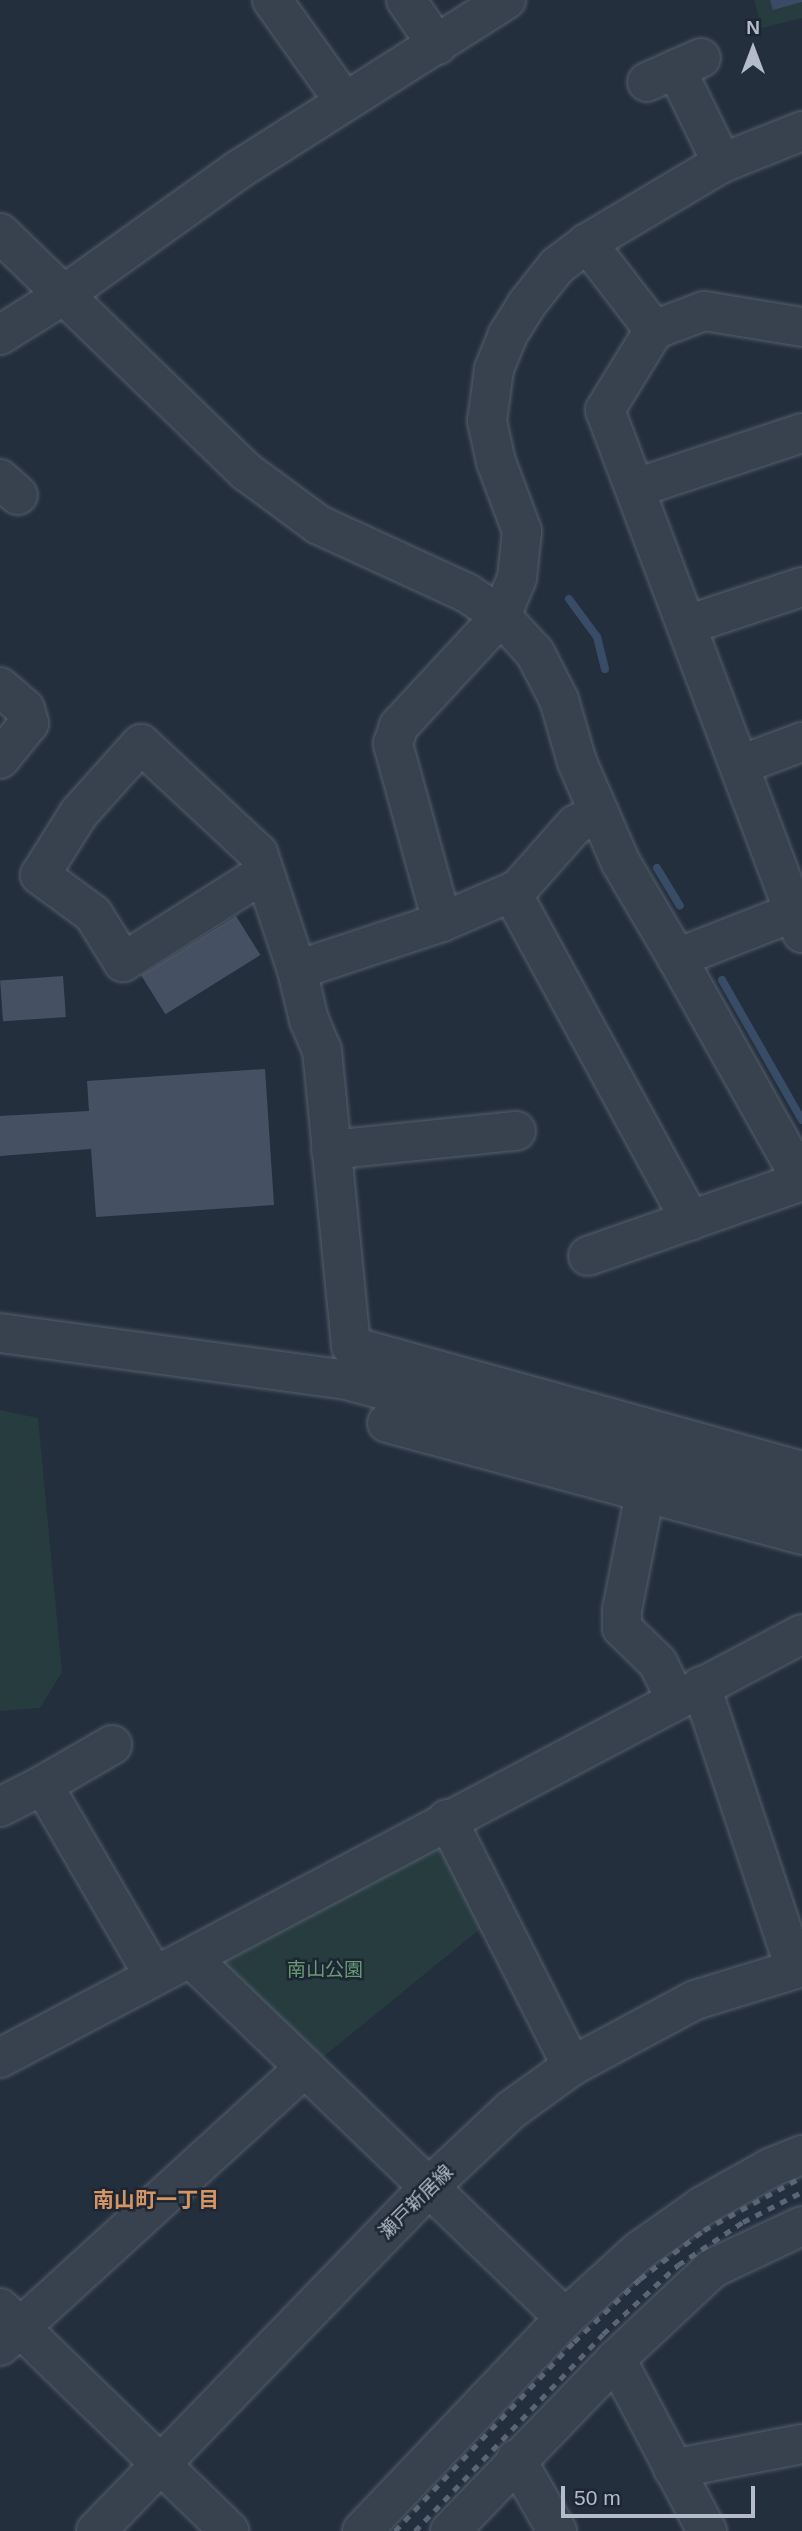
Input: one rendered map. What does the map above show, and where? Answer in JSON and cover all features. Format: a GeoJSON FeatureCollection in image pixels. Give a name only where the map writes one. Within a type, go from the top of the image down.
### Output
{"type":"FeatureCollection","features":[{"type":"Feature","properties":{"kind":"street"},"geometry":{"type":"LineString","coordinates":[[272,0],[344,101]]}},
{"type":"Feature","properties":{"kind":"street"},"geometry":{"type":"LineString","coordinates":[[406,0],[437,45]]}},
{"type":"Feature","properties":{"kind":"street"},"geometry":{"type":"LineString","coordinates":[[0,335],[62,296],[241,168],[506,0]]}},
{"type":"Feature","properties":{"kind":"street"},"geometry":{"type":"LineString","coordinates":[[674,70],[722,163]]}},
{"type":"Feature","properties":{"kind":"street"},"geometry":{"type":"LineString","coordinates":[[442,922],[393,744],[399,726],[501,616],[517,578],[522,531],[496,462],[487,421],[494,369],[507,336],[557,266],[587,243],[722,163],[802,131]]}},
{"type":"Feature","properties":{"kind":"street"},"geometry":{"type":"LineString","coordinates":[[0,233],[62,296],[247,472],[318,524],[467,593],[501,616],[535,653],[559,700],[577,762],[621,863],[802,1181],[588,1256]]}},
{"type":"Feature","properties":{"kind":"street"},"geometry":{"type":"LineString","coordinates":[[587,243],[654,330]]}},
{"type":"Feature","properties":{"kind":"street"},"geometry":{"type":"LineString","coordinates":[[677,958],[799,918],[605,410],[654,330],[704,311],[802,327]]}},
{"type":"Feature","properties":{"kind":"street"},"geometry":{"type":"LineString","coordinates":[[636,488],[802,433]]}},
{"type":"Feature","properties":{"kind":"street"},"geometry":{"type":"LineString","coordinates":[[687,625],[802,587]]}},
{"type":"Feature","properties":{"kind":"street"},"geometry":{"type":"LineString","coordinates":[[0,687],[25,709],[29,723],[0,759]]}},
{"type":"Feature","properties":{"kind":"street"},"geometry":{"type":"LineString","coordinates":[[740,765],[802,741]]}},
{"type":"Feature","properties":{"kind":"street"},"geometry":{"type":"LineString","coordinates":[[264,873],[123,962],[93,914],[40,875],[79,813],[141,744],[258,853],[297,970],[309,1020],[322,1050],[351,1346],[802,1471]]}},
{"type":"Feature","properties":{"kind":"street"},"geometry":{"type":"LineString","coordinates":[[513,895],[575,825],[599,813]]}},
{"type":"Feature","properties":{"kind":"street"},"geometry":{"type":"LineString","coordinates":[[297,970],[442,922],[514,891],[513,895],[691,1221]]}},
{"type":"Feature","properties":{"kind":"street"},"geometry":{"type":"LineString","coordinates":[[331,1150],[516,1131]]}},
{"type":"Feature","properties":{"kind":"street"},"geometry":{"type":"LineString","coordinates":[[0,1333],[346,1380],[802,1503]]}},
{"type":"Feature","properties":{"kind":"street"},"geometry":{"type":"LineString","coordinates":[[387,1423],[802,1535]]}},
{"type":"Feature","properties":{"kind":"street"},"geometry":{"type":"LineString","coordinates":[[645,1493],[622,1611],[622,1628],[689,1693],[799,1968]]}},
{"type":"Feature","properties":{"kind":"street"},"geometry":{"type":"LineString","coordinates":[[3,2048],[191,1958],[447,1819],[802,1634]]}},
{"type":"Feature","properties":{"kind":"street"},"geometry":{"type":"LineString","coordinates":[[0,1807],[112,1745]]}},
{"type":"Feature","properties":{"kind":"street"},"geometry":{"type":"LineString","coordinates":[[43,1785],[154,1976]]}},
{"type":"Feature","properties":{"kind":"street"},"geometry":{"type":"LineString","coordinates":[[447,1819],[572,2066]]}},
{"type":"Feature","properties":{"kind":"street"},"geometry":{"type":"LineString","coordinates":[[191,1958],[565,2318]]}},
{"type":"Feature","properties":{"kind":"street","name":"瀬戸新居線"},"geometry":{"type":"LineString","coordinates":[[96,2531],[429,2187],[511,2110],[572,2066],[695,2000],[799,1968]]}},
{"type":"Feature","properties":{"kind":"street"},"geometry":{"type":"LineString","coordinates":[[229,2531],[6,2327],[304,2068]]}},
{"type":"Feature","properties":{"kind":"street"},"geometry":{"type":"LineString","coordinates":[[362,2531],[565,2318],[639,2250],[704,2205],[772,2166],[802,2155]]}},
{"type":"Feature","properties":{"kind":"street"},"geometry":{"type":"LineString","coordinates":[[450,2531],[516,2459],[616,2358],[713,2268],[802,2226]]}},
{"type":"Feature","properties":{"kind":"street"},"geometry":{"type":"LineString","coordinates":[[616,2358],[707,2531]]}},
{"type":"Feature","properties":{"kind":"street"},"geometry":{"type":"LineString","coordinates":[[673,2469],[802,2444]]}},
{"type":"Feature","properties":{"kind":"street"},"geometry":{"type":"LineString","coordinates":[[516,2459],[557,2531]]}},
{"type":"Feature","properties":{"kind":"green space"},"geometry":{"type":"Polygon","coordinates":[[[754,0],[802,0],[802,18],[762,28],[754,0]]]}},
{"type":"Feature","properties":{"kind":"green space"},"geometry":{"type":"Polygon","coordinates":[[[0,1410],[38,1418],[62,1672],[40,1708],[0,1711],[0,1410]]]}},
{"type":"Feature","properties":{"kind":"green space","name":"南山公園"},"geometry":{"type":"Polygon","coordinates":[[[438,1833],[491,1920],[323,2057],[217,1962],[438,1833]]]}},
{"type":"Feature","properties":{"kind":"water"},"geometry":{"type":"Polygon","coordinates":[[[770,0],[802,0],[802,2],[773,10],[770,0]]]}},
{"type":"Feature","properties":{"kind":"building"},"geometry":{"type":"Polygon","coordinates":[[[236,916],[260,955],[165,1014],[141,975],[236,916]]]}},
{"type":"Feature","properties":{"kind":"building"},"geometry":{"type":"Polygon","coordinates":[[[63,976],[66,1017],[3,1021],[0,980],[63,976]]]}},
{"type":"Feature","properties":{"kind":"building"},"geometry":{"type":"Polygon","coordinates":[[[265,1069],[274,1205],[96,1217],[91,1149],[0,1156],[0,1116],[89,1111],[87,1081],[265,1069]]]}},
{"type":"Feature","properties":{"kind":"waterway"},"geometry":{"type":"LineString","coordinates":[[569,599],[597,637],[605,669]]}},
{"type":"Feature","properties":{"kind":"waterway"},"geometry":{"type":"LineString","coordinates":[[657,868],[680,906]]}},
{"type":"Feature","properties":{"kind":"waterway"},"geometry":{"type":"LineString","coordinates":[[722,980],[802,1120]]}},
{"type":"Feature","properties":{"kind":"railway"},"geometry":{"type":"LineString","coordinates":[[395,2531],[574,2342],[640,2279],[704,2230],[802,2177]]}},
{"type":"Feature","properties":{"kind":"railway"},"geometry":{"type":"LineString","coordinates":[[415,2531],[603,2334],[678,2265],[743,2222],[802,2192]]}},
{"type":"Feature","properties":{"kind":"district","name":"南山町一丁目"},"geometry":{"type":"Point","coordinates":[156,2200]}}]}
